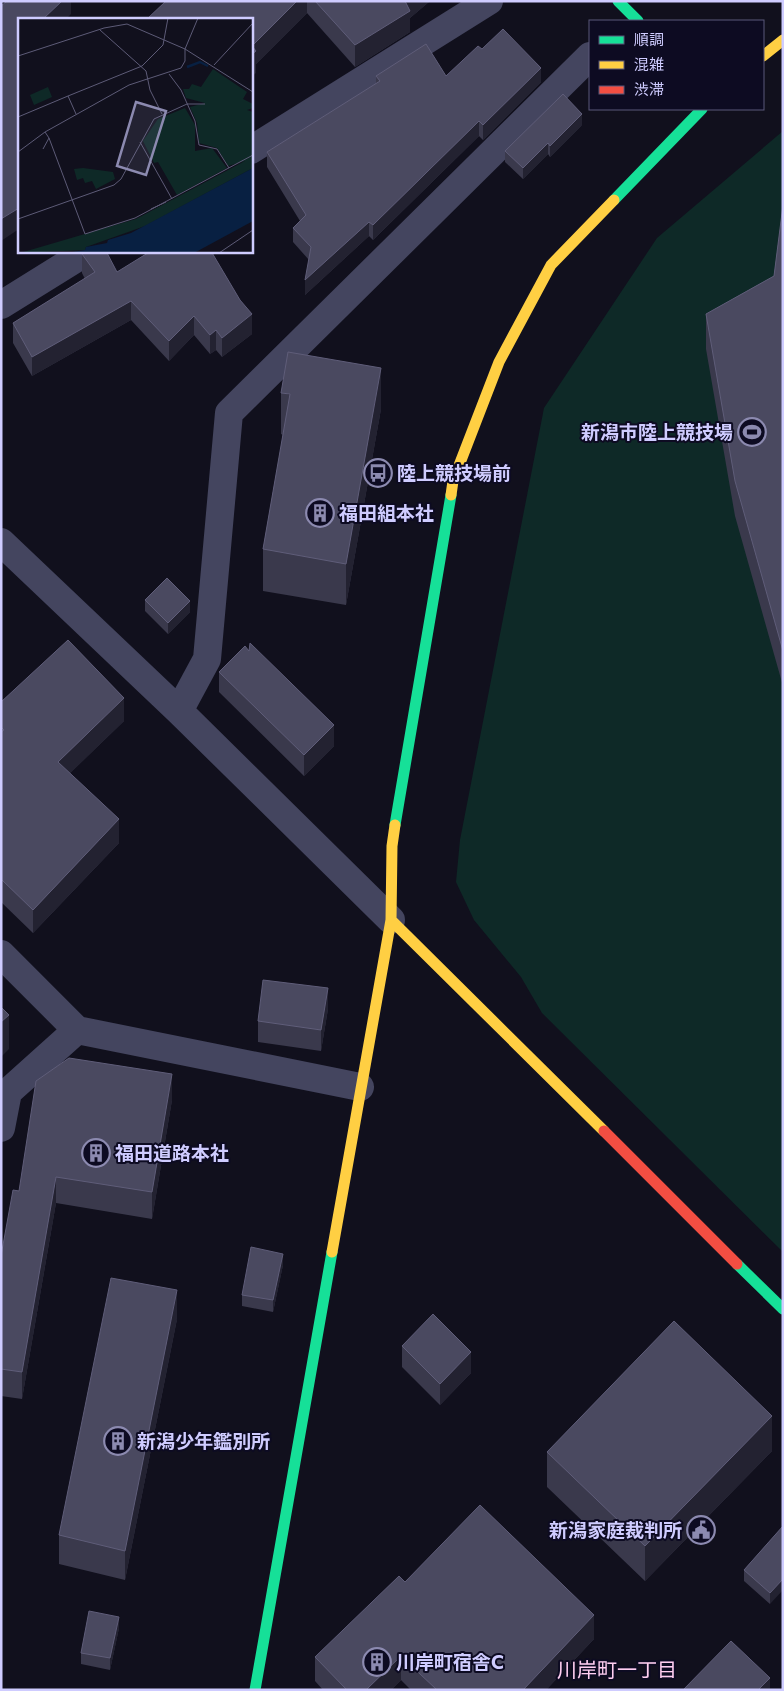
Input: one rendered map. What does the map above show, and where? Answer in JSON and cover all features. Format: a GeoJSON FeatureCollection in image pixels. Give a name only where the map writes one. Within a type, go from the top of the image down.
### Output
{"type":"FeatureCollection","features":[{"type":"Feature","properties":{"kind":"street"},"geometry":{"type":"LineString","coordinates":[[252,149],[489,1]]}},
{"type":"Feature","properties":{"kind":"street"},"geometry":{"type":"LineString","coordinates":[[764,55],[783,40]]}},
{"type":"Feature","properties":{"kind":"street"},"geometry":{"type":"LineString","coordinates":[[179,711],[208,659],[229,413],[589,57]]}},
{"type":"Feature","properties":{"kind":"street"},"geometry":{"type":"LineString","coordinates":[[255,1690],[390,920],[392,846],[453,481],[499,362],[551,265],[701,110]]}},
{"type":"Feature","properties":{"kind":"street"},"geometry":{"type":"LineString","coordinates":[[1,305],[86,252]]}},
{"type":"Feature","properties":{"kind":"street"},"geometry":{"type":"LineString","coordinates":[[1,542],[179,711],[783,1309]]}},
{"type":"Feature","properties":{"kind":"street"},"geometry":{"type":"LineString","coordinates":[[1,954],[77,1030],[360,1087]]}},
{"type":"Feature","properties":{"kind":"street"},"geometry":{"type":"LineString","coordinates":[[1,1128],[8,1092],[77,1030]]}},
{"type":"Feature","properties":{"kind":"green space"},"geometry":{"type":"Polygon","coordinates":[[[783,131],[783,1252],[542,1013],[521,977],[474,920],[456,882],[460,840],[544,408],[657,238],[783,131]]]}},
{"type":"Feature","properties":{"kind":"building"},"geometry":{"type":"Polygon","coordinates":[[[7,1],[62,1],[44,18],[18,18],[18,209],[1,219],[1,6],[7,1]]]}},
{"type":"Feature","properties":{"kind":"building"},"geometry":{"type":"Polygon","coordinates":[[[166,1],[297,1],[252,46],[252,18],[148,18],[166,1]]]}},
{"type":"Feature","properties":{"kind":"building"},"geometry":{"type":"Polygon","coordinates":[[[315,1],[405,1],[410,11],[355,45],[315,1]]]}},
{"type":"Feature","properties":{"kind":"building"},"geometry":{"type":"Polygon","coordinates":[[[503,29],[541,68],[483,125],[479,121],[373,225],[369,222],[305,280],[311,247],[293,228],[306,215],[267,152],[380,81],[376,76],[426,44],[446,76],[478,46],[482,49],[503,29]]]}},
{"type":"Feature","properties":{"kind":"building"},"geometry":{"type":"Polygon","coordinates":[[[252,46],[256,51],[252,54],[252,46]]]}},
{"type":"Feature","properties":{"kind":"building"},"geometry":{"type":"Polygon","coordinates":[[[563,94],[582,114],[550,146],[548,143],[523,168],[505,151],[563,94]]]}},
{"type":"Feature","properties":{"kind":"building","name":"新潟市陸上競技場"},"geometry":{"type":"Polygon","coordinates":[[[783,205],[783,651],[735,481],[706,314],[774,276],[783,205]]]}},
{"type":"Feature","properties":{"kind":"building"},"geometry":{"type":"Polygon","coordinates":[[[84,252],[107,252],[117,272],[149,252],[212,252],[240,300],[252,314],[222,338],[216,330],[210,335],[194,316],[169,341],[131,301],[32,357],[13,323],[95,272],[82,254],[84,252]]]}},
{"type":"Feature","properties":{"kind":"building","name":"福田組本社"},"geometry":{"type":"Polygon","coordinates":[[[288,352],[381,368],[346,564],[263,549],[290,394],[281,393],[288,352]]]}},
{"type":"Feature","properties":{"kind":"building"},"geometry":{"type":"Polygon","coordinates":[[[167,578],[190,601],[168,623],[145,600],[167,578]]]}},
{"type":"Feature","properties":{"kind":"building"},"geometry":{"type":"Polygon","coordinates":[[[68,640],[124,698],[58,762],[119,819],[33,910],[1,879],[1,732],[4,730],[1,727],[1,702],[68,640]]]}},
{"type":"Feature","properties":{"kind":"building"},"geometry":{"type":"Polygon","coordinates":[[[250,643],[334,725],[304,755],[219,672],[245,646],[249,651],[250,643]]]}},
{"type":"Feature","properties":{"kind":"building"},"geometry":{"type":"Polygon","coordinates":[[[263,980],[328,988],[321,1030],[258,1021],[263,980]]]}},
{"type":"Feature","properties":{"kind":"building"},"geometry":{"type":"Polygon","coordinates":[[[1,1007],[9,1015],[1,1022],[1,1007]]]}},
{"type":"Feature","properties":{"kind":"building"},"geometry":{"type":"Polygon","coordinates":[[[69,1058],[172,1074],[152,1192],[56,1177],[22,1372],[1,1369],[1,1256],[13,1190],[19,1191],[36,1081],[69,1058]]]}},
{"type":"Feature","properties":{"kind":"building"},"geometry":{"type":"Polygon","coordinates":[[[251,1247],[283,1254],[273,1300],[242,1295],[251,1247]]]}},
{"type":"Feature","properties":{"kind":"building","name":"新潟少年鑑別所"},"geometry":{"type":"Polygon","coordinates":[[[111,1278],[177,1290],[125,1551],[59,1535],[111,1278]]]}},
{"type":"Feature","properties":{"kind":"building"},"geometry":{"type":"Polygon","coordinates":[[[433,1314],[471,1352],[440,1384],[402,1346],[433,1314]]]}},
{"type":"Feature","properties":{"kind":"building"},"geometry":{"type":"Polygon","coordinates":[[[674,1321],[772,1416],[645,1546],[547,1452],[674,1321]]]}},
{"type":"Feature","properties":{"kind":"building"},"geometry":{"type":"Polygon","coordinates":[[[480,1505],[594,1615],[523,1690],[437,1690],[401,1656],[366,1690],[347,1690],[315,1657],[399,1576],[405,1582],[480,1505]]]}},
{"type":"Feature","properties":{"kind":"building"},"geometry":{"type":"Polygon","coordinates":[[[783,1526],[783,1579],[770,1593],[744,1570],[783,1526]]]}},
{"type":"Feature","properties":{"kind":"building"},"geometry":{"type":"Polygon","coordinates":[[[89,1611],[119,1617],[110,1658],[81,1653],[89,1611]]]}},
{"type":"Feature","properties":{"kind":"building"},"geometry":{"type":"Polygon","coordinates":[[[731,1641],[770,1678],[758,1690],[683,1690],[731,1641]]]}},
{"type":"Feature","properties":{"kind":"traffic: fast"},"geometry":{"type":"LineString","coordinates":[[618,1],[637,20]]}},
{"type":"Feature","properties":{"kind":"traffic: fast"},"geometry":{"type":"LineString","coordinates":[[614,200],[701,110]]}},
{"type":"Feature","properties":{"kind":"traffic: fast"},"geometry":{"type":"LineString","coordinates":[[395,825],[451,495]]}},
{"type":"Feature","properties":{"kind":"traffic: fast"},"geometry":{"type":"LineString","coordinates":[[255,1690],[332,1252]]}},
{"type":"Feature","properties":{"kind":"traffic: fast"},"geometry":{"type":"LineString","coordinates":[[737,1264],[783,1309]]}},
{"type":"Feature","properties":{"kind":"traffic: slow"},"geometry":{"type":"LineString","coordinates":[[764,55],[783,40]]}},
{"type":"Feature","properties":{"kind":"traffic: slow"},"geometry":{"type":"LineString","coordinates":[[451,495],[453,481],[499,362],[551,265],[614,200]]}},
{"type":"Feature","properties":{"kind":"traffic: slow"},"geometry":{"type":"LineString","coordinates":[[332,1252],[391,920],[392,846],[395,825]]}},
{"type":"Feature","properties":{"kind":"traffic: slow"},"geometry":{"type":"LineString","coordinates":[[391,920],[604,1131]]}},
{"type":"Feature","properties":{"kind":"traffic: jam"},"geometry":{"type":"LineString","coordinates":[[604,1131],[737,1264]]}},
{"type":"Feature","properties":{"kind":"place","name":"新潟市陸上競技場"},"geometry":{"type":"Point","coordinates":[752,432]}},
{"type":"Feature","properties":{"kind":"place","name":"陸上競技場前"},"geometry":{"type":"Point","coordinates":[378,473]}},
{"type":"Feature","properties":{"kind":"place","name":"福田組本社"},"geometry":{"type":"Point","coordinates":[320,513]}},
{"type":"Feature","properties":{"kind":"place","name":"福田道路本社"},"geometry":{"type":"Point","coordinates":[96,1153]}},
{"type":"Feature","properties":{"kind":"place","name":"新潟少年鑑別所"},"geometry":{"type":"Point","coordinates":[118,1441]}},
{"type":"Feature","properties":{"kind":"place","name":"新潟家庭裁判所"},"geometry":{"type":"Point","coordinates":[701,1530]}},
{"type":"Feature","properties":{"kind":"place","name":"川岸町宿舎C"},"geometry":{"type":"Point","coordinates":[377,1662]}},
{"type":"Feature","properties":{"kind":"district","name":"川岸町一丁目"},"geometry":{"type":"Point","coordinates":[617,1670]}}]}
